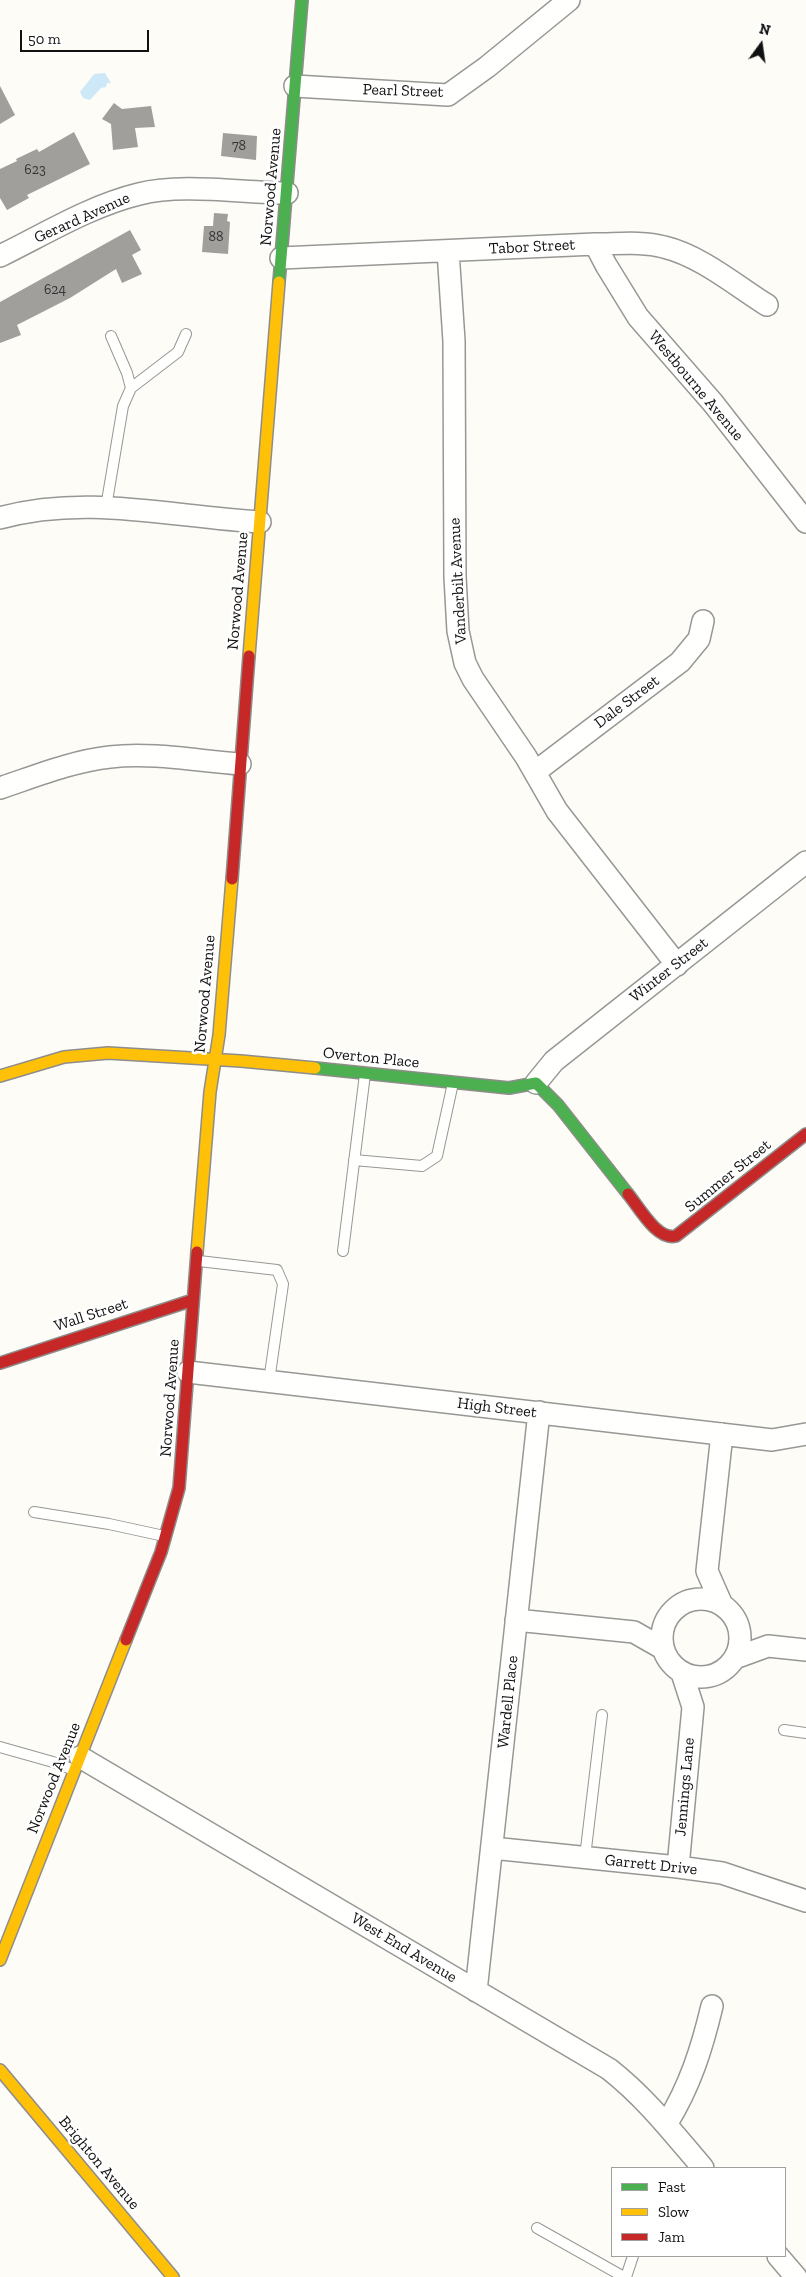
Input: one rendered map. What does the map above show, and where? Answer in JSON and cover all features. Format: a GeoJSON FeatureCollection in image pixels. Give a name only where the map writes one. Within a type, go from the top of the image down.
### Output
{"type":"FeatureCollection","features":[{"type":"Feature","properties":{"kind":"street","name":"Norwood Avenue"},"geometry":{"type":"LineString","coordinates":[[0,1960],[3,1944],[77,1764],[167,1536],[179,1488],[210,1092],[219,1035],[302,0]]}},
{"type":"Feature","properties":{"kind":"street","name":"Pearl Street"},"geometry":{"type":"LineString","coordinates":[[296,86],[448,95],[487,67],[568,0]]}},
{"type":"Feature","properties":{"kind":"street","name":"Gerard Avenue"},"geometry":{"type":"LineString","coordinates":[[0,256],[90,212],[140,194],[160,190],[287,193]]}},
{"type":"Feature","properties":{"kind":"street","name":"Tabor Street"},"geometry":{"type":"LineString","coordinates":[[281,258],[595,244],[643,244],[676,250],[710,268],[767,305]]}},
{"type":"Feature","properties":{"kind":"street","name":"Westbourne Avenue"},"geometry":{"type":"LineString","coordinates":[[595,244],[638,317],[713,403],[806,522]]}},
{"type":"Feature","properties":{"kind":"street","name":"Vanderbilt Avenue"},"geometry":{"type":"LineString","coordinates":[[448,250],[454,341],[455,577],[460,649],[473,679],[535,772],[557,811],[677,964]]}},
{"type":"Feature","properties":{"kind":"street"},"geometry":{"type":"LineString","coordinates":[[0,518],[54,507],[106,507],[260,522]]}},
{"type":"Feature","properties":{"kind":"street","name":"Dale Street"},"geometry":{"type":"LineString","coordinates":[[535,772],[680,662],[698,639],[703,621]]}},
{"type":"Feature","properties":{"kind":"street"},"geometry":{"type":"LineString","coordinates":[[0,788],[60,768],[110,757],[133,756],[240,764]]}},
{"type":"Feature","properties":{"kind":"street","name":"Winter Street"},"geometry":{"type":"LineString","coordinates":[[536,1084],[554,1061],[806,862]]}},
{"type":"Feature","properties":{"kind":"street","name":"Overton Place"},"geometry":{"type":"LineString","coordinates":[[0,1076],[64,1058],[85,1054],[108,1053],[215,1060],[509,1088],[536,1084]]}},
{"type":"Feature","properties":{"kind":"street","name":"Summer Street"},"geometry":{"type":"LineString","coordinates":[[536,1084],[558,1105],[659,1233],[668,1238],[674,1238],[683,1233],[806,1134]]}},
{"type":"Feature","properties":{"kind":"street","name":"Wall Street"},"geometry":{"type":"LineString","coordinates":[[0,1363],[193,1300]]}},
{"type":"Feature","properties":{"kind":"street","name":"High Street"},"geometry":{"type":"LineString","coordinates":[[188,1372],[772,1440],[806,1434]]}},
{"type":"Feature","properties":{"kind":"street","name":"Wardell Place"},"geometry":{"type":"LineString","coordinates":[[476,1991],[539,1412]]}},
{"type":"Feature","properties":{"kind":"street"},"geometry":{"type":"LineString","coordinates":[[689,1600],[707,1571],[722,1434]]}},
{"type":"Feature","properties":{"kind":"street"},"geometry":{"type":"LineString","coordinates":[[707,1571],[722,1605],[734,1618],[738,1626],[740,1642],[735,1658]]}},
{"type":"Feature","properties":{"kind":"street"},"geometry":{"type":"LineString","coordinates":[[634,1632],[666,1619],[680,1604],[689,1600],[711,1600],[722,1605]]}},
{"type":"Feature","properties":{"kind":"street"},"geometry":{"type":"LineString","coordinates":[[666,1619],[661,1638],[666,1658],[682,1673],[702,1678],[721,1672],[735,1658],[768,1646],[806,1650]]}},
{"type":"Feature","properties":{"kind":"street"},"geometry":{"type":"LineString","coordinates":[[516,1620],[634,1632],[662,1648]]}},
{"type":"Feature","properties":{"kind":"street"},"geometry":{"type":"LineString","coordinates":[[738,1626],[768,1646]]}},
{"type":"Feature","properties":{"kind":"street","name":"Jennings Lane"},"geometry":{"type":"LineString","coordinates":[[678,1867],[692,1707],[682,1673]]}},
{"type":"Feature","properties":{"kind":"street","name":"Jennings Lane"},"geometry":{"type":"LineString","coordinates":[[692,1707],[712,1676]]}},
{"type":"Feature","properties":{"kind":"street","name":"West End Avenue"},"geometry":{"type":"LineString","coordinates":[[77,1764],[610,2069],[634,2089],[667,2123],[700,2167]]}},
{"type":"Feature","properties":{"kind":"street","name":"Garrett Drive"},"geometry":{"type":"LineString","coordinates":[[492,1848],[722,1873],[806,1901]]}},
{"type":"Feature","properties":{"kind":"street"},"geometry":{"type":"LineString","coordinates":[[667,2123],[682,2098],[695,2069],[712,2006]]}},
{"type":"Feature","properties":{"kind":"street","name":"Brighton Avenue"},"geometry":{"type":"LineString","coordinates":[[0,2070],[173,2277]]}},
{"type":"Feature","properties":{"kind":"street"},"geometry":{"type":"LineString","coordinates":[[779,2257],[796,2277]]}},
{"type":"Feature","properties":{"kind":"lane"},"geometry":{"type":"LineString","coordinates":[[106,507],[123,406],[131,388],[178,352],[186,334]]}},
{"type":"Feature","properties":{"kind":"lane"},"geometry":{"type":"LineString","coordinates":[[111,336],[127,373],[131,388]]}},
{"type":"Feature","properties":{"kind":"lane"},"geometry":{"type":"LineString","coordinates":[[343,1251],[365,1074]]}},
{"type":"Feature","properties":{"kind":"lane"},"geometry":{"type":"LineString","coordinates":[[354,1160],[422,1166],[437,1156],[453,1082]]}},
{"type":"Feature","properties":{"kind":"lane"},"geometry":{"type":"LineString","coordinates":[[197,1261],[277,1270],[283,1284],[269,1381]]}},
{"type":"Feature","properties":{"kind":"lane"},"geometry":{"type":"LineString","coordinates":[[34,1512],[109,1524],[167,1536]]}},
{"type":"Feature","properties":{"kind":"lane"},"geometry":{"type":"LineString","coordinates":[[585,1858],[602,1715]]}},
{"type":"Feature","properties":{"kind":"lane"},"geometry":{"type":"LineString","coordinates":[[784,1730],[806,1733]]}},
{"type":"Feature","properties":{"kind":"lane"},"geometry":{"type":"LineString","coordinates":[[0,1747],[53,1762],[77,1764]]}},
{"type":"Feature","properties":{"kind":"lane"},"geometry":{"type":"LineString","coordinates":[[537,2228],[625,2277],[633,2257]]}},
{"type":"Feature","properties":{"kind":"water"},"geometry":{"type":"Polygon","coordinates":[[[105,73],[111,83],[107,83],[106,87],[101,88],[90,100],[83,98],[80,92],[94,74],[105,73]]]}},
{"type":"Feature","properties":{"kind":"building"},"geometry":{"type":"Polygon","coordinates":[[[0,86],[15,115],[0,124],[0,86]]]}},
{"type":"Feature","properties":{"kind":"building"},"geometry":{"type":"Polygon","coordinates":[[[114,103],[122,109],[151,106],[155,127],[135,128],[138,147],[113,150],[111,124],[102,119],[114,103]]]}},
{"type":"Feature","properties":{"kind":"building"},"geometry":{"type":"Polygon","coordinates":[[[74,132],[90,164],[27,195],[29,198],[7,210],[0,198],[0,169],[37,149],[39,152],[74,132]]]}},
{"type":"Feature","properties":{"kind":"building"},"geometry":{"type":"Polygon","coordinates":[[[223,133],[257,136],[256,160],[221,156],[223,133]]]}},
{"type":"Feature","properties":{"kind":"building"},"geometry":{"type":"Polygon","coordinates":[[[214,213],[228,214],[227,221],[230,222],[228,254],[202,252],[204,226],[213,226],[214,213]]]}},
{"type":"Feature","properties":{"kind":"building"},"geometry":{"type":"Polygon","coordinates":[[[130,230],[141,250],[132,255],[142,274],[122,283],[116,269],[70,298],[17,325],[21,335],[0,343],[0,302],[130,230]]]}},
{"type":"Feature","properties":{"kind":"traffic: fast"},"geometry":{"type":"LineString","coordinates":[[279,282],[302,0]]}},
{"type":"Feature","properties":{"kind":"traffic: fast"},"geometry":{"type":"LineString","coordinates":[[315,1068],[509,1088],[536,1083],[558,1105],[628,1194]]}},
{"type":"Feature","properties":{"kind":"traffic: slow"},"geometry":{"type":"LineString","coordinates":[[249,656],[279,282]]}},
{"type":"Feature","properties":{"kind":"traffic: slow"},"geometry":{"type":"LineString","coordinates":[[197,1252],[210,1092],[219,1035],[232,879]]}},
{"type":"Feature","properties":{"kind":"traffic: slow"},"geometry":{"type":"LineString","coordinates":[[0,1076],[64,1057],[108,1053],[241,1061],[315,1068]]}},
{"type":"Feature","properties":{"kind":"traffic: slow"},"geometry":{"type":"LineString","coordinates":[[0,1960],[126,1640]]}},
{"type":"Feature","properties":{"kind":"traffic: slow"},"geometry":{"type":"LineString","coordinates":[[0,2070],[173,2277]]}},
{"type":"Feature","properties":{"kind":"traffic: jam"},"geometry":{"type":"LineString","coordinates":[[232,879],[249,656]]}},
{"type":"Feature","properties":{"kind":"traffic: jam"},"geometry":{"type":"LineString","coordinates":[[628,1194],[655,1228],[669,1236],[676,1236],[806,1134]]}},
{"type":"Feature","properties":{"kind":"traffic: jam"},"geometry":{"type":"LineString","coordinates":[[126,1640],[161,1552],[179,1488],[197,1252]]}},
{"type":"Feature","properties":{"kind":"traffic: jam"},"geometry":{"type":"LineString","coordinates":[[0,1363],[193,1300]]}}]}
